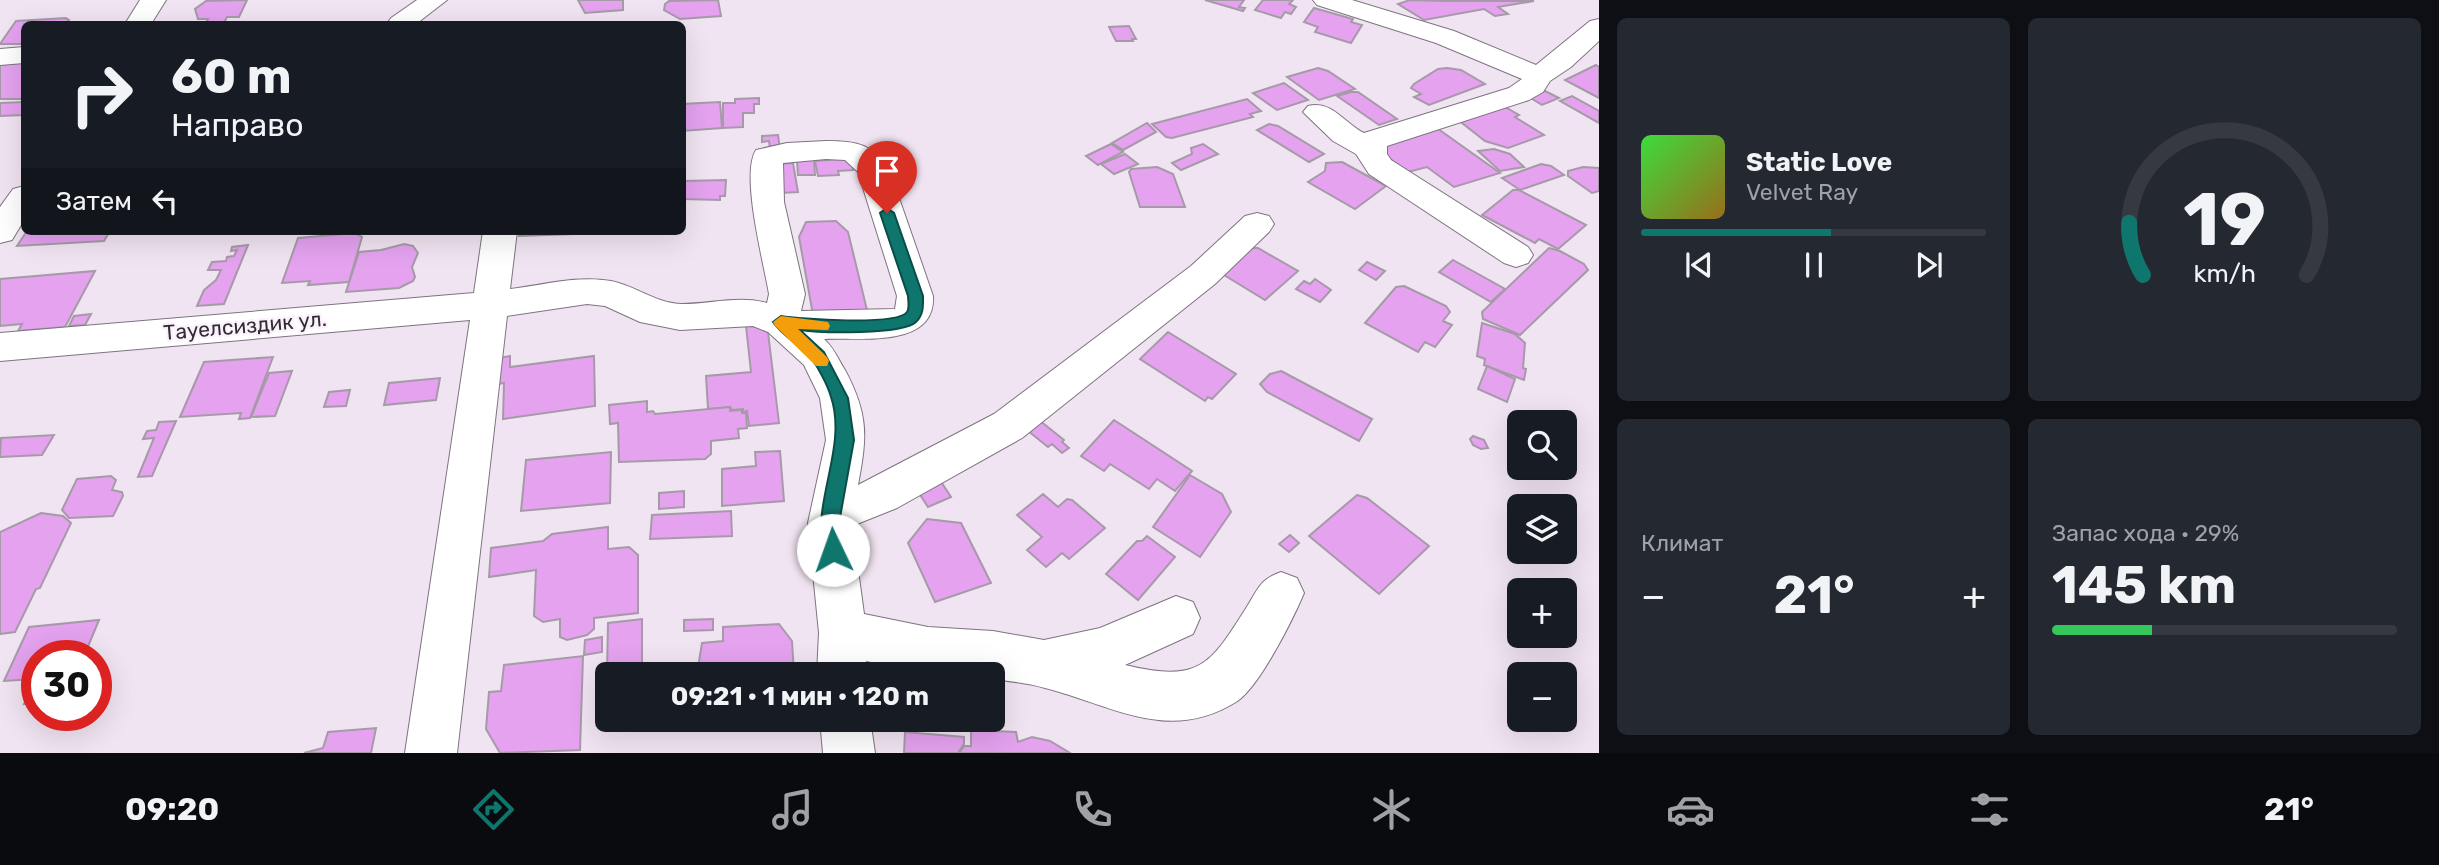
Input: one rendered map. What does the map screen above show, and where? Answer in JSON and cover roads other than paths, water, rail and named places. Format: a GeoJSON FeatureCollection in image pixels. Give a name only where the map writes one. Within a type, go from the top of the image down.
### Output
{"type":"FeatureCollection","features":[{"type":"Feature","properties":{"kind":"street"},"geometry":{"type":"LineString","coordinates":[[140,21],[153,0]]}},
{"type":"Feature","properties":{"kind":"street"},"geometry":{"type":"LineString","coordinates":[[404,21],[434,0]]}},
{"type":"Feature","properties":{"kind":"street"},"geometry":{"type":"LineString","coordinates":[[1326,0],[1445,37],[1538,76]]}},
{"type":"Feature","properties":{"kind":"street"},"geometry":{"type":"LineString","coordinates":[[1516,255],[1380,167],[1373,160],[1370,149],[1374,140],[1519,94],[1533,86],[1538,76],[1599,27]]}},
{"type":"Feature","properties":{"kind":"street"},"geometry":{"type":"LineString","coordinates":[[0,57],[21,55]]}},
{"type":"Feature","properties":{"kind":"street"},"geometry":{"type":"LineString","coordinates":[[1318,112],[1344,135],[1370,149]]}},
{"type":"Feature","properties":{"kind":"street","name":"Тауелсиздик ул."},"geometry":{"type":"LineString","coordinates":[[0,347],[491,305],[587,291],[612,294],[640,309],[680,317],[755,313],[781,322],[810,326],[862,326],[902,322],[916,310],[915,296],[874,172],[868,160],[859,153],[826,150],[787,152],[767,157],[768,202],[787,294],[781,322]]}},
{"type":"Feature","properties":{"kind":"street"},"geometry":{"type":"LineString","coordinates":[[0,232],[21,200]]}},
{"type":"Feature","properties":{"kind":"street"},"geometry":{"type":"LineString","coordinates":[[832,514],[882,495],[1008,426],[1203,275],[1257,224]]}},
{"type":"Feature","properties":{"kind":"street"},"geometry":{"type":"LineString","coordinates":[[431,753],[500,235]]}},
{"type":"Feature","properties":{"kind":"street"},"geometry":{"type":"LineString","coordinates":[[781,322],[818,356],[840,398],[846,440],[830,523],[842,653],[928,650],[993,656],[1045,664],[1155,697],[1196,693],[1220,684],[1239,664],[1281,593]]}},
{"type":"Feature","properties":{"kind":"street"},"geometry":{"type":"LineString","coordinates":[[1045,664],[1103,651],[1176,618]]}},
{"type":"Feature","properties":{"kind":"street"},"geometry":{"type":"LineString","coordinates":[[847,732],[849,753]]}}]}
